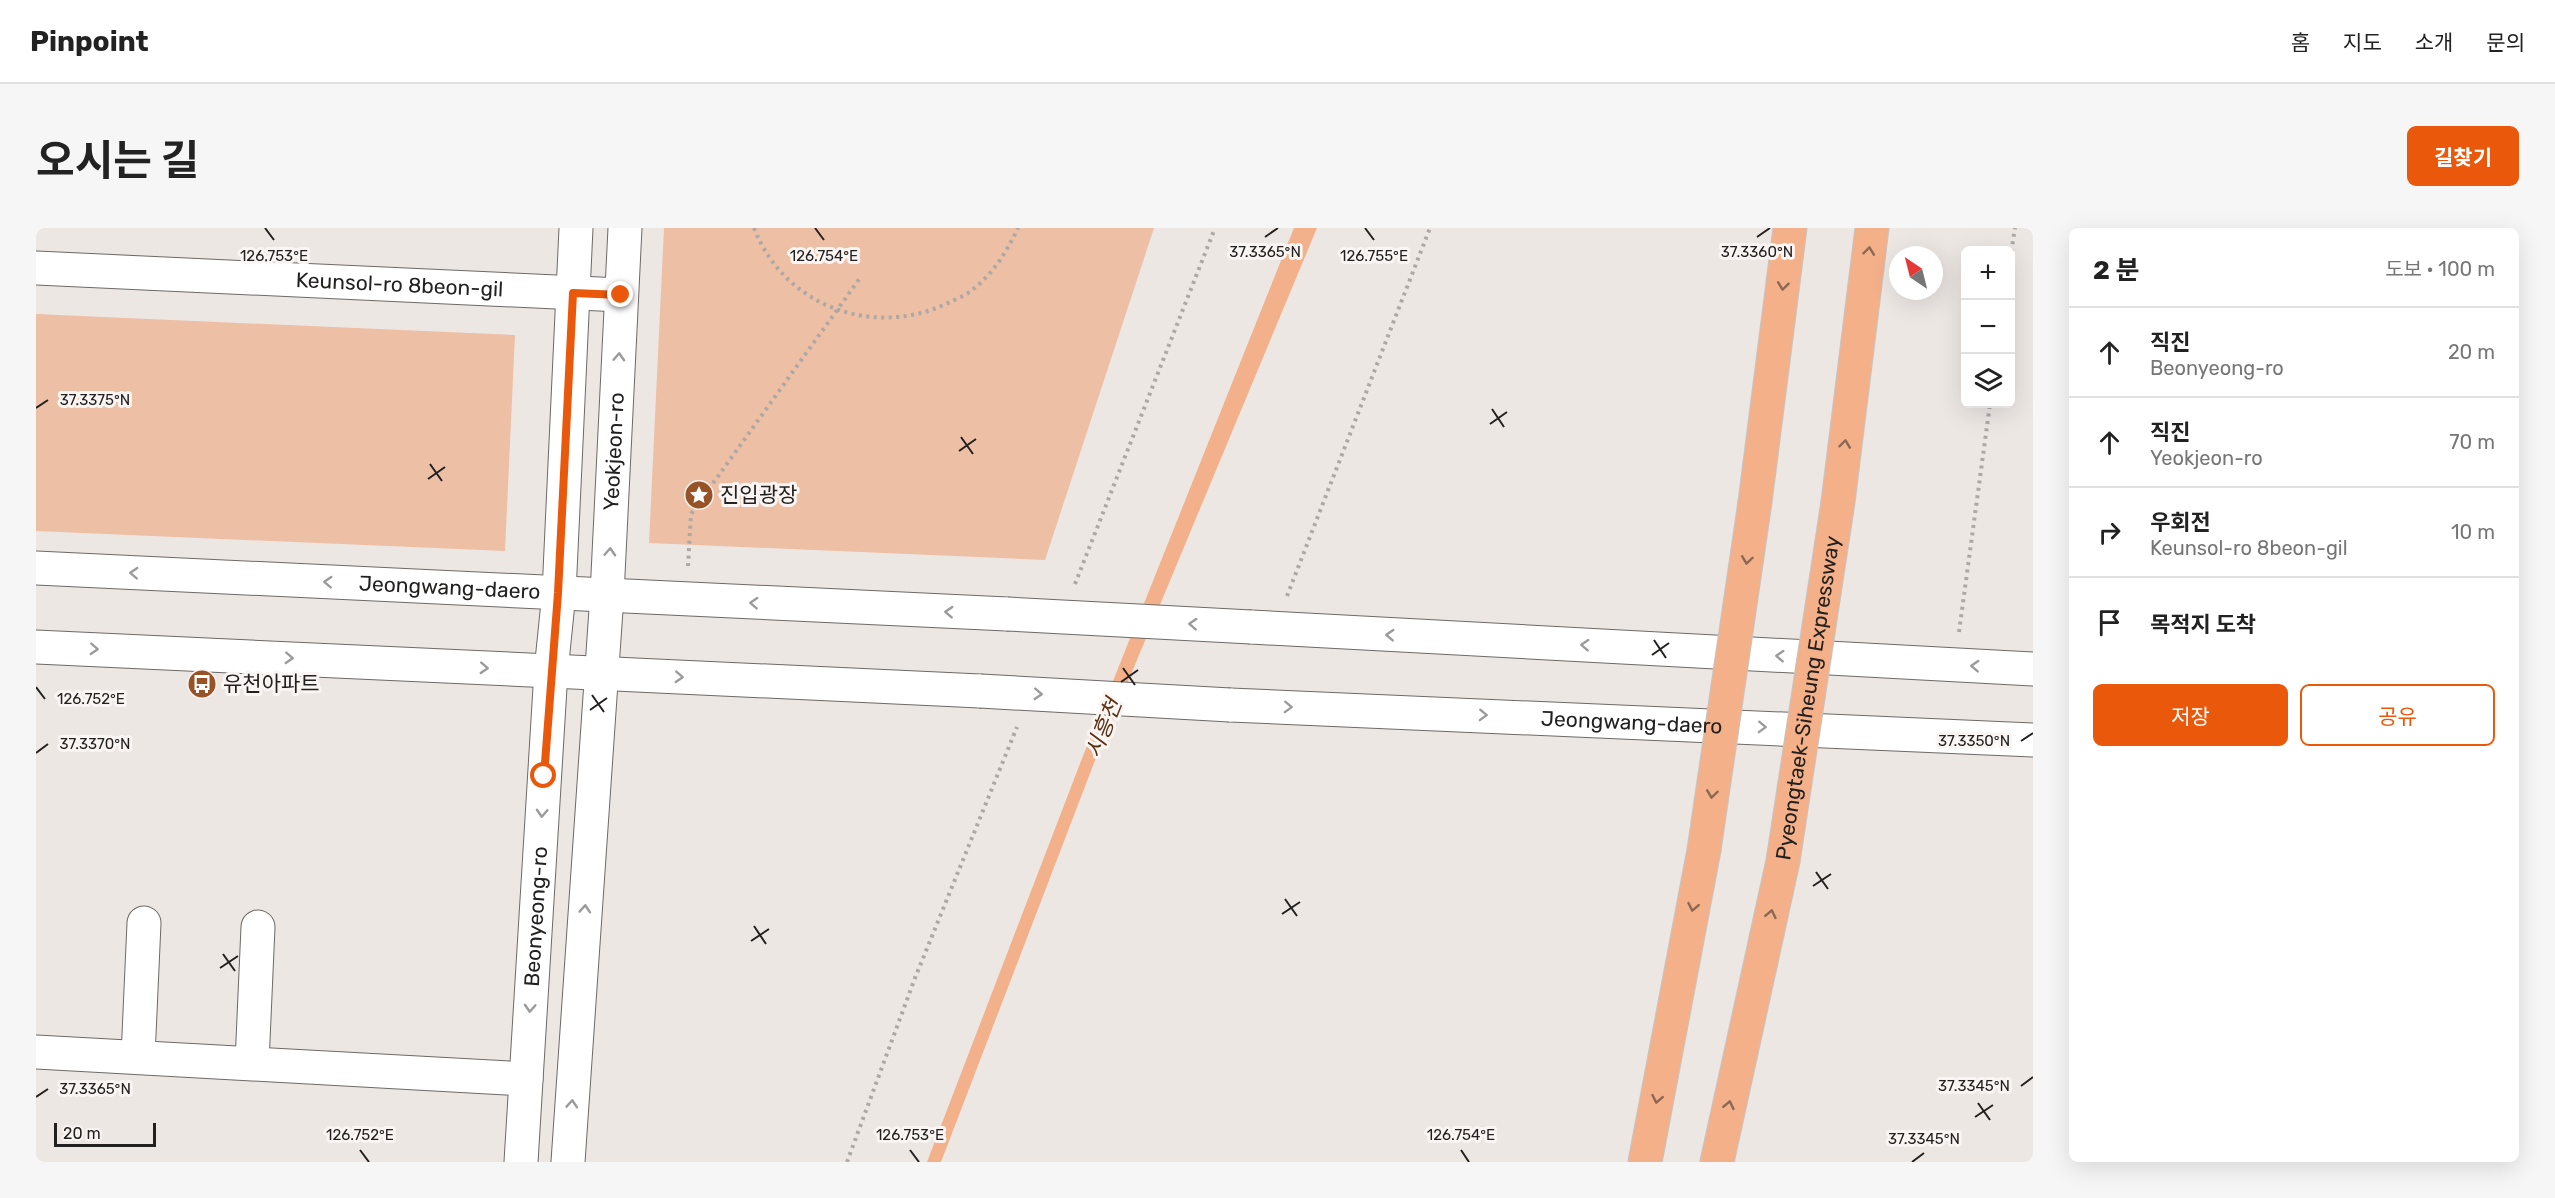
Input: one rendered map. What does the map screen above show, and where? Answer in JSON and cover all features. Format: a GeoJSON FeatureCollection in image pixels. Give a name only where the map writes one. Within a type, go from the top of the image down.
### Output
{"type":"FeatureCollection","features":[{"type":"Feature","properties":{"kind":"highway"},"geometry":{"type":"LineString","coordinates":[[1645,1162],[1704,850],[1755,502],[1790,228]]}},
{"type":"Feature","properties":{"kind":"highway","name":"Pyeongtaek-Siheung Expressway"},"geometry":{"type":"LineString","coordinates":[[1717,1162],[1783,861],[1838,502],[1872,228]]}},
{"type":"Feature","properties":{"kind":"street"},"geometry":{"type":"LineString","coordinates":[[551,671],[558,593],[576,228]]}},
{"type":"Feature","properties":{"kind":"street","name":"Yeokjeon-ro"},"geometry":{"type":"LineString","coordinates":[[602,673],[625,228]]}},
{"type":"Feature","properties":{"kind":"street","name":"Keunsol-ro 8beon-gil"},"geometry":{"type":"LineString","coordinates":[[36,268],[621,295]]}},
{"type":"Feature","properties":{"kind":"street","name":"Jeongwang-daero"},"geometry":{"type":"LineString","coordinates":[[36,568],[1263,628]]}},
{"type":"Feature","properties":{"kind":"street"},"geometry":{"type":"LineString","coordinates":[[1263,628],[2033,669]]}},
{"type":"Feature","properties":{"kind":"street"},"geometry":{"type":"LineString","coordinates":[[36,646],[602,673],[568,1162]]}},
{"type":"Feature","properties":{"kind":"street","name":"Beonyeong-ro"},"geometry":{"type":"LineString","coordinates":[[521,1162],[551,671]]}},
{"type":"Feature","properties":{"kind":"street","name":"Jeongwang-daero"},"geometry":{"type":"LineString","coordinates":[[602,673],[1230,705],[2033,740]]}},
{"type":"Feature","properties":{"kind":"street"},"geometry":{"type":"LineString","coordinates":[[138,1058],[144,923]]}},
{"type":"Feature","properties":{"kind":"street"},"geometry":{"type":"LineString","coordinates":[[252,1063],[258,927]]}},
{"type":"Feature","properties":{"kind":"street"},"geometry":{"type":"LineString","coordinates":[[36,1052],[526,1079]]}},
{"type":"Feature","properties":{"kind":"path"},"geometry":{"type":"LineString","coordinates":[[754,228],[762,249],[794,286],[837,311],[882,319],[927,313],[968,293],[1002,261],[1018,228]]}},
{"type":"Feature","properties":{"kind":"path"},"geometry":{"type":"LineString","coordinates":[[1263,628],[1430,228]]}},
{"type":"Feature","properties":{"kind":"path"},"geometry":{"type":"LineString","coordinates":[[2012,246],[2015,228]]}},
{"type":"Feature","properties":{"kind":"path"},"geometry":{"type":"LineString","coordinates":[[686,599],[690,514],[860,278]]}},
{"type":"Feature","properties":{"kind":"path"},"geometry":{"type":"LineString","coordinates":[[1954,665],[1989,408]]}},
{"type":"Feature","properties":{"kind":"shaded area"},"geometry":{"type":"Polygon","coordinates":[[[664,228],[1154,228],[1045,560],[649,543],[664,228]]]}},
{"type":"Feature","properties":{"kind":"shaded area"},"geometry":{"type":"Polygon","coordinates":[[[36,314],[515,335],[505,551],[36,531],[36,314]]]}},
{"type":"Feature","properties":{"kind":"water","name":"시흥천"},"geometry":{"type":"Polygon","coordinates":[[[1294,228],[1317,228],[1094,763],[941,1162],[927,1162],[1081,761],[1294,228]]]}},
{"type":"Feature","properties":{"kind":"place","name":"진입광장"},"geometry":{"type":"Point","coordinates":[699,495]}},
{"type":"Feature","properties":{"kind":"place","name":"유천아파트"},"geometry":{"type":"Point","coordinates":[202,684]}},
{"type":"Feature","properties":{"kind":"route"},"geometry":{"type":"LineString","coordinates":[[544,776],[558,593],[573,293],[621,295]]}}]}
